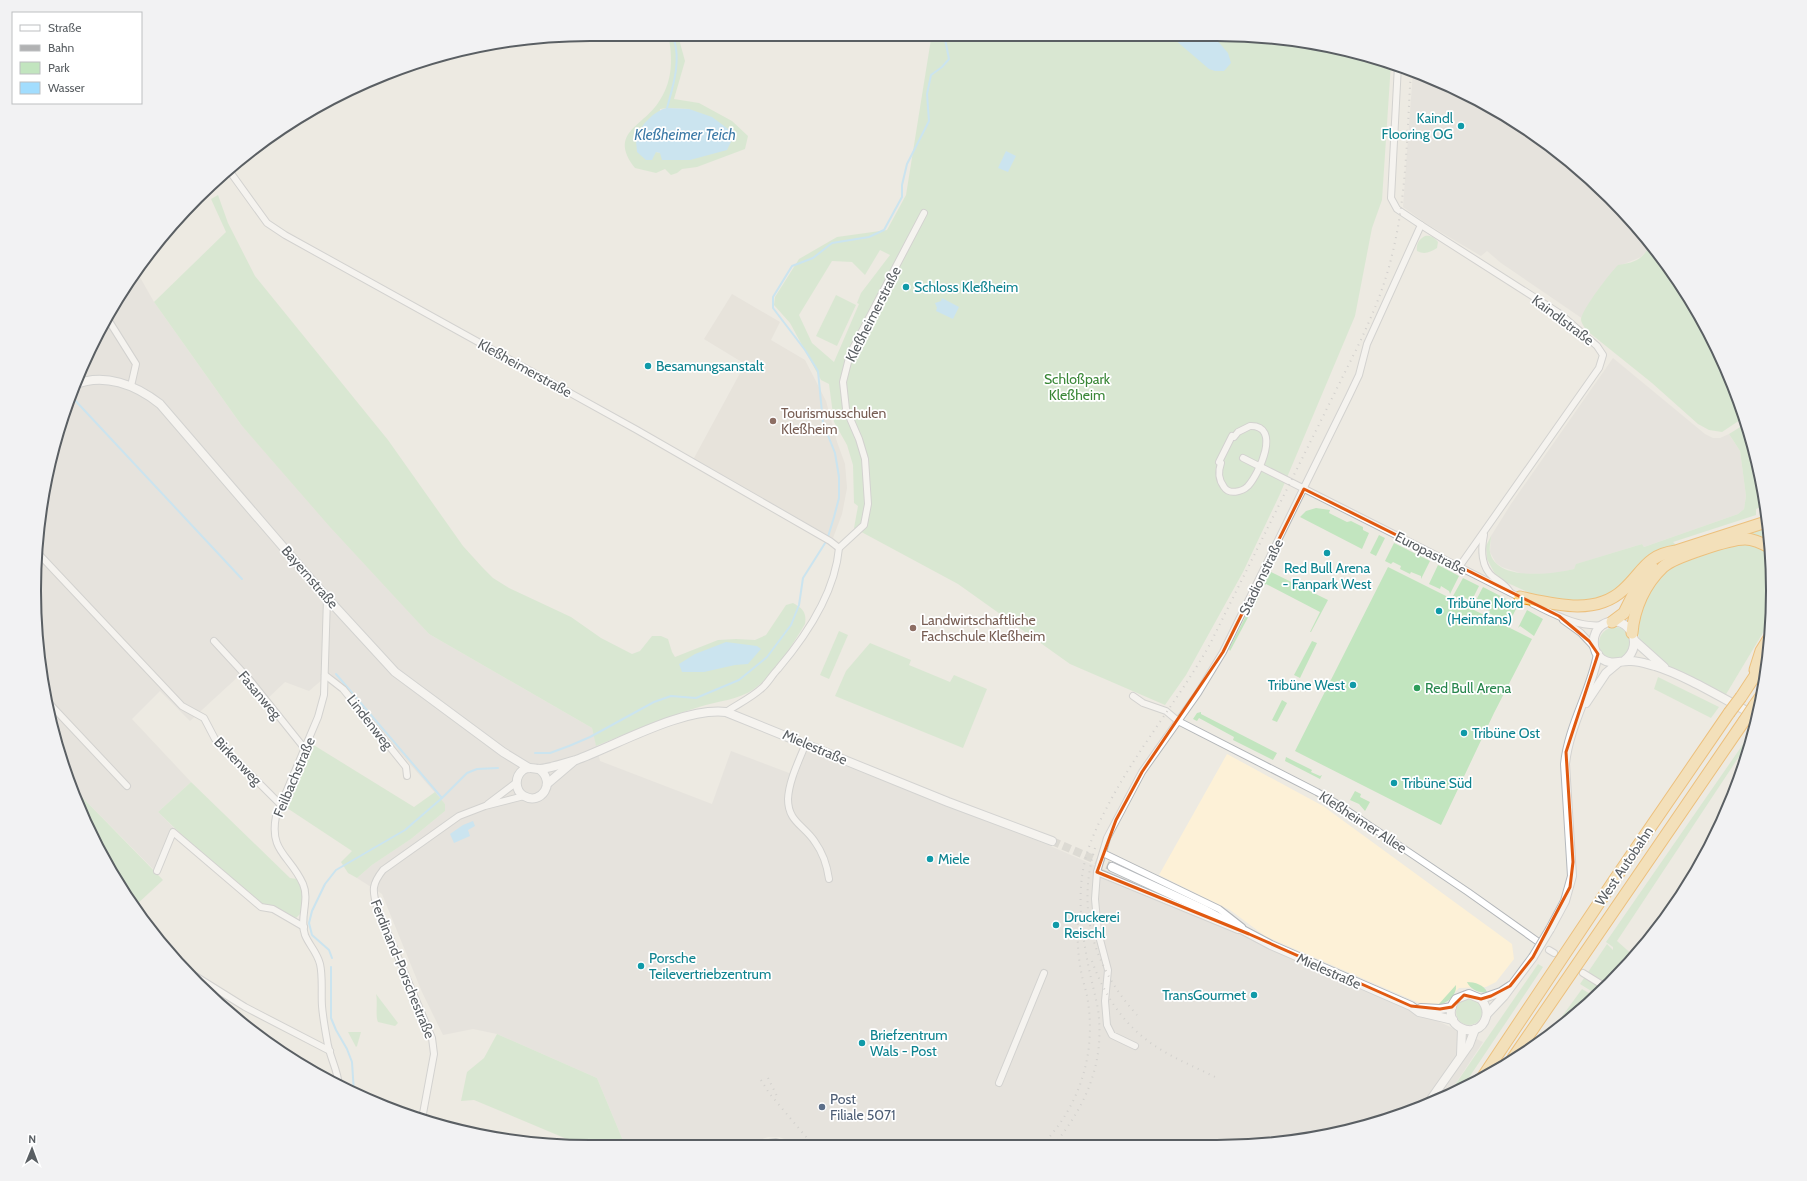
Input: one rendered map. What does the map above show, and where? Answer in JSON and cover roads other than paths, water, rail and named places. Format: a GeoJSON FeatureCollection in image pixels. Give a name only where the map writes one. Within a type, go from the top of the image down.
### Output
{"type":"FeatureCollection","features":[{"type":"Feature","properties":{"kind":"highway"},"geometry":{"type":"LineString","coordinates":[[1607,623],[1624,613],[1645,574],[1655,563],[1676,551],[1761,523]]}},
{"type":"Feature","properties":{"kind":"highway"},"geometry":{"type":"LineString","coordinates":[[1633,637],[1637,607],[1648,586],[1664,566],[1691,554],[1735,540],[1752,540],[1764,545]]}},
{"type":"Feature","properties":{"kind":"highway"},"geometry":{"type":"LineString","coordinates":[[1520,597],[1573,606],[1600,603],[1623,590],[1643,566],[1651,559],[1665,552],[1676,551]]}},
{"type":"Feature","properties":{"kind":"highway"},"geometry":{"type":"LineString","coordinates":[[1751,681],[1762,649]]}},
{"type":"Feature","properties":{"kind":"highway","name":"West Autobahn"},"geometry":{"type":"LineString","coordinates":[[1489,1067],[1617,876],[1760,668]]}},
{"type":"Feature","properties":{"kind":"highway","name":"West Autobahn"},"geometry":{"type":"LineString","coordinates":[[1519,1049],[1752,710]]}},
{"type":"Feature","properties":{"kind":"street","name":"Kaindlstraße"},"geometry":{"type":"LineString","coordinates":[[1398,72],[1391,198],[1397,209],[1559,313],[1586,335],[1601,350],[1603,355],[1599,368],[1486,531],[1459,567]]}},
{"type":"Feature","properties":{"kind":"street","name":"Kleßheimerstraße"},"geometry":{"type":"LineString","coordinates":[[232,174],[267,223],[285,235],[637,430],[830,541],[839,548],[864,525],[868,504],[865,460],[859,439],[846,409],[843,382],[846,367],[850,354],[924,213]]}},
{"type":"Feature","properties":{"kind":"street"},"geometry":{"type":"LineString","coordinates":[[1243,458],[1304,489],[1356,382],[1367,344],[1421,225]]}},
{"type":"Feature","properties":{"kind":"street"},"geometry":{"type":"LineString","coordinates":[[111,324],[136,364],[131,386]]}},
{"type":"Feature","properties":{"kind":"street","name":"Bayernstraße"},"geometry":{"type":"LineString","coordinates":[[82,383],[100,379],[113,381],[131,386],[148,394],[160,404],[328,598],[395,672],[503,752],[529,768]]}},
{"type":"Feature","properties":{"kind":"street"},"geometry":{"type":"LineString","coordinates":[[1250,426],[1255,426],[1262,430],[1266,437],[1267,449],[1259,467],[1248,485],[1236,492],[1225,489],[1220,480],[1219,475],[1221,463],[1219,462],[1232,436],[1234,437],[1238,432],[1250,426]]}},
{"type":"Feature","properties":{"kind":"street","name":"Europastraße"},"geometry":{"type":"LineString","coordinates":[[1304,489],[1558,616],[1594,626],[1607,623],[1624,625],[1633,637],[1668,670]]}},
{"type":"Feature","properties":{"kind":"street","name":"Stadionstraße"},"geometry":{"type":"LineString","coordinates":[[1135,1046],[1112,1035],[1107,1025],[1105,1001],[1108,974],[1096,917],[1095,899],[1097,872],[1116,820],[1142,772],[1204,684],[1223,652],[1304,489]]}},
{"type":"Feature","properties":{"kind":"street","name":"Kaindlstraße"},"geometry":{"type":"LineString","coordinates":[[1486,531],[1482,548],[1485,566],[1492,576],[1504,584],[1510,592]]}},
{"type":"Feature","properties":{"kind":"street"},"geometry":{"type":"LineString","coordinates":[[726,712],[749,698],[763,687],[790,655],[820,608],[838,564],[839,548]]}},
{"type":"Feature","properties":{"kind":"street","name":"Birkenweg"},"geometry":{"type":"LineString","coordinates":[[42,557],[182,706],[204,718],[215,739],[280,804]]}},
{"type":"Feature","properties":{"kind":"street","name":"Feilbachstraße"},"geometry":{"type":"LineString","coordinates":[[328,598],[324,695],[318,717],[280,804],[274,827],[275,841],[294,868],[306,892],[305,934],[317,953],[321,965],[322,1007],[330,1050],[338,1078]]}},
{"type":"Feature","properties":{"kind":"street","name":"Europastraße"},"geometry":{"type":"LineString","coordinates":[[1558,616],[1581,633],[1606,662],[1640,662],[1668,670],[1754,701]]}},
{"type":"Feature","properties":{"kind":"street"},"geometry":{"type":"LineString","coordinates":[[1434,1095],[1469,1045],[1475,1029],[1483,1023],[1487,1014],[1504,996],[1532,957],[1550,929],[1565,901],[1572,876],[1565,764],[1568,741],[1595,668],[1595,635],[1607,623]]}},
{"type":"Feature","properties":{"kind":"street"},"geometry":{"type":"LineString","coordinates":[[1577,718],[1601,679],[1632,652],[1633,637]]}},
{"type":"Feature","properties":{"kind":"street","name":"Fasanweg"},"geometry":{"type":"LineString","coordinates":[[214,641],[249,679],[305,749]]}},
{"type":"Feature","properties":{"kind":"street","name":"Lindenweg"},"geometry":{"type":"LineString","coordinates":[[324,675],[343,689],[406,767],[407,776]]}},
{"type":"Feature","properties":{"kind":"street","name":"Kleßheimer Allee"},"geometry":{"type":"LineString","coordinates":[[1133,696],[1144,703],[1166,711],[1178,721],[1317,792],[1339,805],[1461,887],[1537,941]]}},
{"type":"Feature","properties":{"kind":"street"},"geometry":{"type":"LineString","coordinates":[[55,709],[127,786]]}},
{"type":"Feature","properties":{"kind":"street","name":"Mielestraße"},"geometry":{"type":"LineString","coordinates":[[529,768],[539,769],[576,760],[672,722],[703,712],[726,712],[806,743],[948,802],[1052,841]]}},
{"type":"Feature","properties":{"kind":"street"},"geometry":{"type":"LineString","coordinates":[[806,743],[790,788],[788,800],[790,813],[796,822],[814,840],[821,851],[826,863],[829,879]]}},
{"type":"Feature","properties":{"kind":"street","name":"Bayernstraße"},"geometry":{"type":"LineString","coordinates":[[503,752],[520,773]]}},
{"type":"Feature","properties":{"kind":"street","name":"Mielestraße"},"geometry":{"type":"LineString","coordinates":[[524,796],[529,798],[539,797],[543,794],[547,784],[576,760]]}},
{"type":"Feature","properties":{"kind":"street"},"geometry":{"type":"LineString","coordinates":[[524,796],[520,792],[517,782],[520,773],[529,768]]}},
{"type":"Feature","properties":{"kind":"street"},"geometry":{"type":"LineString","coordinates":[[539,769],[546,775],[547,784]]}},
{"type":"Feature","properties":{"kind":"street","name":"Ferdinand-Porschestraße"},"geometry":{"type":"LineString","coordinates":[[485,806],[517,782]]}},
{"type":"Feature","properties":{"kind":"street","name":"Ferdinand-Porschestraße"},"geometry":{"type":"LineString","coordinates":[[423,1114],[434,1054],[432,1038],[377,907],[373,895],[375,880],[383,870],[450,822],[485,806],[524,796]]}},
{"type":"Feature","properties":{"kind":"street"},"geometry":{"type":"LineString","coordinates":[[157,871],[173,832],[262,907],[273,909],[304,927]]}},
{"type":"Feature","properties":{"kind":"street","name":"Mielestraße"},"geometry":{"type":"LineString","coordinates":[[1103,853],[1219,909],[1249,934]]}},
{"type":"Feature","properties":{"kind":"street","name":"Mielestraße"},"geometry":{"type":"LineString","coordinates":[[1112,867],[1205,910],[1271,945],[1411,1006],[1419,1012],[1452,1020]]}},
{"type":"Feature","properties":{"kind":"street","name":"Mielestraße"},"geometry":{"type":"LineString","coordinates":[[1097,872],[1230,928],[1249,934]]}},
{"type":"Feature","properties":{"kind":"street"},"geometry":{"type":"LineString","coordinates":[[999,1083],[1044,973]]}},
{"type":"Feature","properties":{"kind":"street"},"geometry":{"type":"LineString","coordinates":[[1583,973],[1600,984]]}},
{"type":"Feature","properties":{"kind":"street"},"geometry":{"type":"LineString","coordinates":[[206,982],[245,1007],[330,1050]]}},
{"type":"Feature","properties":{"kind":"street"},"geometry":{"type":"LineString","coordinates":[[1481,999],[1501,992],[1510,986]]}},
{"type":"Feature","properties":{"kind":"street"},"geometry":{"type":"LineString","coordinates":[[1475,1029],[1462,1029],[1452,1020],[1452,1007],[1456,999],[1464,995],[1473,995],[1481,999],[1487,1014]]}},
{"type":"Feature","properties":{"kind":"street","name":"Mielestraße"},"geometry":{"type":"LineString","coordinates":[[1411,1006],[1428,1009],[1452,1007]]}},
{"type":"Feature","properties":{"kind":"street"},"geometry":{"type":"LineString","coordinates":[[1461,1055],[1462,1029]]}},
{"type":"Feature","properties":{"kind":"water"},"geometry":{"type":"Polygon","coordinates":[[[1176,41],[1218,41],[1228,53],[1231,63],[1224,71],[1209,69],[1176,41]]]}},
{"type":"Feature","properties":{"kind":"water","name":"Kleßheimer Teich"},"geometry":{"type":"Polygon","coordinates":[[[662,109],[689,109],[712,117],[735,134],[727,150],[690,160],[662,160],[660,153],[656,152],[652,160],[646,160],[637,152],[636,138],[642,127],[653,115],[662,109]]]}},
{"type":"Feature","properties":{"kind":"water"},"geometry":{"type":"Polygon","coordinates":[[[1006,151],[1016,156],[1008,172],[998,168],[1006,151]]]}},
{"type":"Feature","properties":{"kind":"water"},"geometry":{"type":"Polygon","coordinates":[[[942,298],[959,307],[953,319],[936,311],[937,308],[935,303],[941,301],[942,298]]]}},
{"type":"Feature","properties":{"kind":"water"},"geometry":{"type":"Polygon","coordinates":[[[726,642],[757,646],[761,649],[748,664],[735,665],[704,672],[682,672],[679,664],[695,654],[726,642]]]}},
{"type":"Feature","properties":{"kind":"water"},"geometry":{"type":"Polygon","coordinates":[[[473,821],[475,826],[468,830],[470,836],[454,843],[450,834],[463,825],[473,821]]]}},
{"type":"Feature","properties":{"kind":"waterway"},"geometry":{"type":"LineString","coordinates":[[667,108],[674,83],[677,56],[674,41]]}},
{"type":"Feature","properties":{"kind":"waterway"},"geometry":{"type":"LineString","coordinates":[[535,753],[550,753],[569,746],[590,737],[654,702],[671,696],[696,698],[739,680],[767,657],[791,625],[799,605],[803,578],[827,540],[839,498],[839,477],[835,453],[823,423],[818,371],[805,350],[773,308],[773,297],[792,266],[813,258],[832,243],[869,237],[884,230],[902,197],[902,185],[907,164],[929,121],[927,94],[931,75],[942,67],[949,59],[945,41]]}},
{"type":"Feature","properties":{"kind":"waterway"},"geometry":{"type":"LineString","coordinates":[[75,400],[242,579]]}},
{"type":"Feature","properties":{"kind":"waterway"},"geometry":{"type":"LineString","coordinates":[[336,674],[442,798]]}},
{"type":"Feature","properties":{"kind":"waterway"},"geometry":{"type":"LineString","coordinates":[[332,958],[329,950],[312,935],[309,923],[312,911],[325,884],[336,870],[405,830],[442,798],[467,773],[477,769],[498,768]]}},
{"type":"Feature","properties":{"kind":"waterway"},"geometry":{"type":"LineString","coordinates":[[331,967],[331,1018],[352,1062],[354,1086]]}},
{"type":"Feature","properties":{"kind":"tunnel"},"geometry":{"type":"LineString","coordinates":[[1052,841],[1112,867]]}},
{"type":"Feature","properties":{"kind":"railway"},"geometry":{"type":"LineString","coordinates":[[1058,1140],[1076,1114],[1084,1098],[1091,1082],[1099,1047],[1098,1009],[1089,970],[1081,915],[1082,877],[1089,847],[1100,821],[1124,776],[1187,682],[1210,644],[1358,346],[1373,312],[1389,267],[1401,209],[1406,163],[1411,77]]}},
{"type":"Feature","properties":{"kind":"railway"},"geometry":{"type":"LineString","coordinates":[[1095,848],[1090,871],[1088,894],[1089,916],[1093,937],[1100,958],[1110,978],[1122,997],[1137,1015]]}},
{"type":"Feature","properties":{"kind":"railway"},"geometry":{"type":"LineString","coordinates":[[1046,1140],[1066,1114],[1075,1097],[1087,1061],[1090,1022],[1088,999],[1082,976],[1079,955],[1078,921]]}},
{"type":"Feature","properties":{"kind":"railway"},"geometry":{"type":"LineString","coordinates":[[1092,961],[1107,995],[1121,1015],[1138,1033],[1156,1047],[1219,1079]]}},
{"type":"Feature","properties":{"kind":"railway"},"geometry":{"type":"LineString","coordinates":[[768,1078],[777,1096]]}},
{"type":"Feature","properties":{"kind":"railway"},"geometry":{"type":"LineString","coordinates":[[761,1080],[769,1093],[807,1138]]}},
{"type":"Feature","properties":{"kind":"place","name":"Kaindl Flooring OG"},"geometry":{"type":"Point","coordinates":[1461,126]}},
{"type":"Feature","properties":{"kind":"place","name":"Schloss Kleßheim"},"geometry":{"type":"Point","coordinates":[906,287]}},
{"type":"Feature","properties":{"kind":"place","name":"Besamungsanstalt"},"geometry":{"type":"Point","coordinates":[648,366]}},
{"type":"Feature","properties":{"kind":"place","name":"Tourismusschulen Kleßheim"},"geometry":{"type":"Point","coordinates":[773,421]}},
{"type":"Feature","properties":{"kind":"place","name":"Red Bull Arena - Fanpark West"},"geometry":{"type":"Point","coordinates":[1327,553]}},
{"type":"Feature","properties":{"kind":"place","name":"Tribüne Nord (Heimfans)"},"geometry":{"type":"Point","coordinates":[1439,611]}},
{"type":"Feature","properties":{"kind":"place","name":"Landwirtschaftliche Fachschule Kleßheim"},"geometry":{"type":"Point","coordinates":[913,628]}},
{"type":"Feature","properties":{"kind":"place","name":"Tribüne West"},"geometry":{"type":"Point","coordinates":[1353,685]}},
{"type":"Feature","properties":{"kind":"place","name":"Red Bull Arena"},"geometry":{"type":"Point","coordinates":[1417,688]}},
{"type":"Feature","properties":{"kind":"place","name":"Tribüne Ost"},"geometry":{"type":"Point","coordinates":[1464,733]}},
{"type":"Feature","properties":{"kind":"place","name":"Tribüne Süd"},"geometry":{"type":"Point","coordinates":[1394,783]}},
{"type":"Feature","properties":{"kind":"place","name":"Miele"},"geometry":{"type":"Point","coordinates":[930,859]}},
{"type":"Feature","properties":{"kind":"place","name":"Druckerei Reischl"},"geometry":{"type":"Point","coordinates":[1056,925]}},
{"type":"Feature","properties":{"kind":"place","name":"Porsche Teilevertriebzentrum"},"geometry":{"type":"Point","coordinates":[641,966]}},
{"type":"Feature","properties":{"kind":"place","name":"TransGourmet"},"geometry":{"type":"Point","coordinates":[1254,995]}},
{"type":"Feature","properties":{"kind":"place","name":"Briefzentrum Wals - Post"},"geometry":{"type":"Point","coordinates":[862,1043]}},
{"type":"Feature","properties":{"kind":"place","name":"Post Filiale 5071"},"geometry":{"type":"Point","coordinates":[822,1107]}},
{"type":"Feature","properties":{"kind":"park label","name":"Schloßpark Kleßheim"},"geometry":{"type":"Point","coordinates":[1077,388]}}]}
